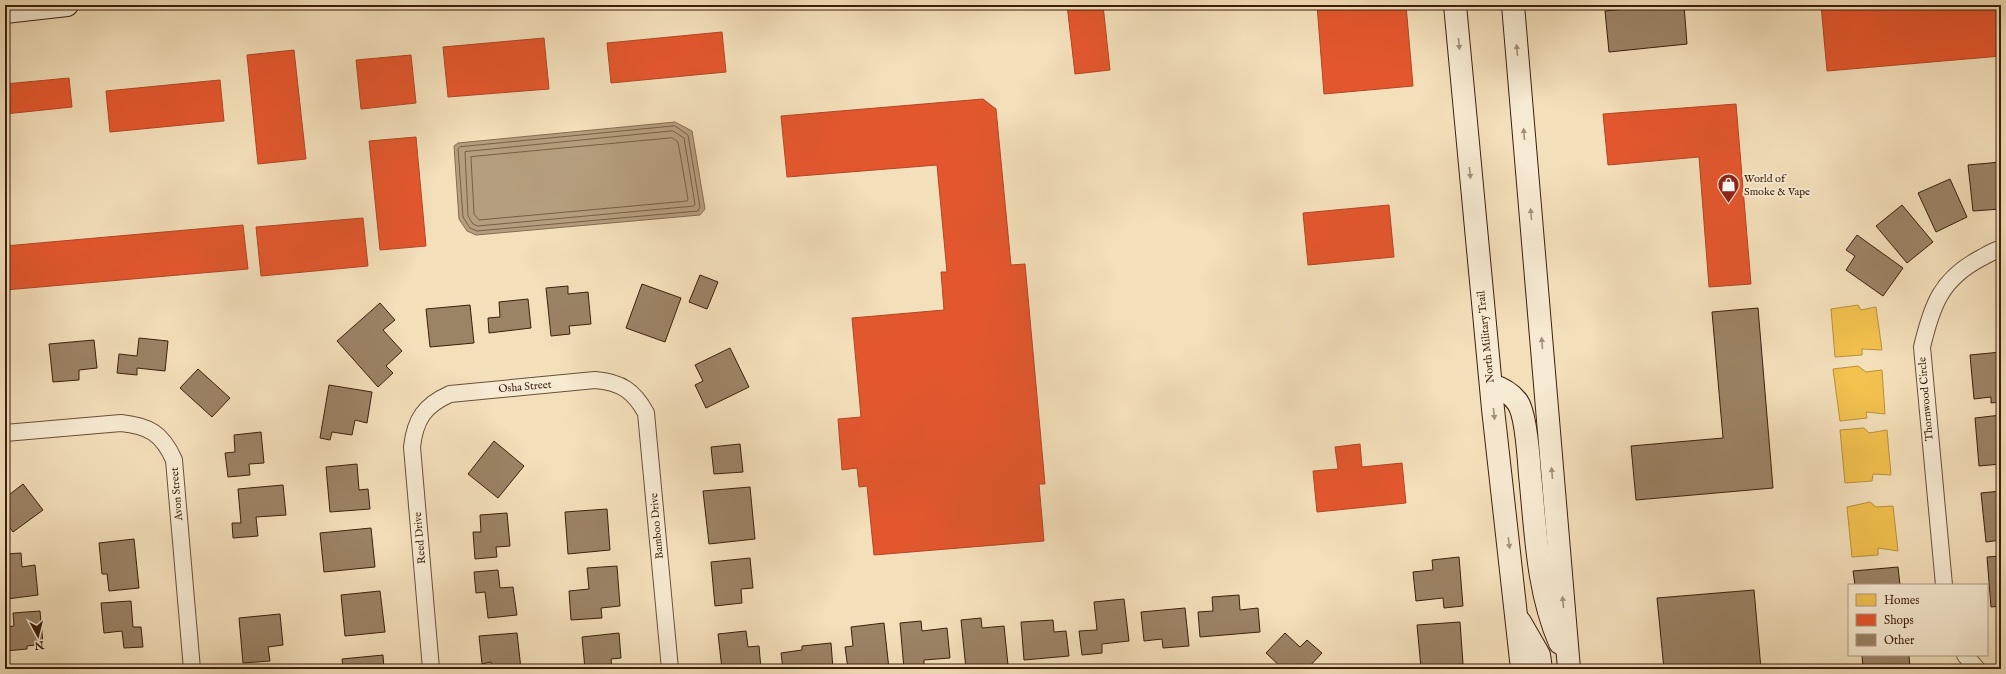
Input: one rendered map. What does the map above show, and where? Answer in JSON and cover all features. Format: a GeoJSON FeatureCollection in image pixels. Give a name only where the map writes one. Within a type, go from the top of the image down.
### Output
{"type":"FeatureCollection","features":[{"type":"Feature","properties":{"kind":"main road"},"geometry":{"type":"LineString","coordinates":[[5,12],[67,5]]}},
{"type":"Feature","properties":{"kind":"main road","name":"North Military Trail"},"geometry":{"type":"LineString","coordinates":[[1455,5],[1491,385],[1522,669]]}},
{"type":"Feature","properties":{"kind":"main road"},"geometry":{"type":"LineString","coordinates":[[1513,5],[1569,667]]}},
{"type":"Feature","properties":{"kind":"main road"},"geometry":{"type":"LineString","coordinates":[[1491,385],[1502,388],[1519,404],[1526,431],[1543,592],[1551,623],[1569,667]]}},
{"type":"Feature","properties":{"kind":"main road"},"geometry":{"type":"LineString","coordinates":[[1517,618],[1539,655],[1541,669]]}},
{"type":"Feature","properties":{"kind":"street","name":"Thornwood Circle"},"geometry":{"type":"LineString","coordinates":[[1944,584],[1922,347],[1929,314],[1943,288],[1970,264],[2001,249]]}},
{"type":"Feature","properties":{"kind":"street","name":"Osha Street"},"geometry":{"type":"LineString","coordinates":[[425,410],[436,400],[450,394],[595,380],[609,381],[628,389]]}},
{"type":"Feature","properties":{"kind":"street","name":"Bamboo Drive"},"geometry":{"type":"LineString","coordinates":[[628,389],[639,400],[646,413],[670,669]]}},
{"type":"Feature","properties":{"kind":"street","name":"Reed Drive"},"geometry":{"type":"LineString","coordinates":[[425,410],[414,432],[412,447],[431,669]]}},
{"type":"Feature","properties":{"kind":"street","name":"Avon Street"},"geometry":{"type":"LineString","coordinates":[[5,433],[121,423],[140,425],[158,434],[168,446],[174,460],[192,668]]}},
{"type":"Feature","properties":{"kind":"street"},"geometry":{"type":"LineString","coordinates":[[1966,656],[1977,669]]}},
{"type":"Feature","properties":{"kind":"water"},"geometry":{"type":"Polygon","coordinates":[[[675,122],[692,131],[705,209],[700,215],[476,235],[467,231],[459,219],[454,146],[458,143],[675,122]]]}},
{"type":"Feature","properties":{"kind":"building: Homes"},"geometry":{"type":"Polygon","coordinates":[[[1858,305],[1861,310],[1876,307],[1882,350],[1862,349],[1862,355],[1835,357],[1831,309],[1858,305]]]}},
{"type":"Feature","properties":{"kind":"building: Homes"},"geometry":{"type":"Polygon","coordinates":[[[1858,366],[1866,372],[1882,370],[1885,414],[1866,412],[1867,418],[1840,421],[1833,369],[1858,366]]]}},
{"type":"Feature","properties":{"kind":"building: Homes"},"geometry":{"type":"Polygon","coordinates":[[[1864,428],[1869,433],[1887,430],[1891,475],[1873,474],[1872,481],[1845,483],[1840,430],[1864,428]]]}},
{"type":"Feature","properties":{"kind":"building: Homes"},"geometry":{"type":"Polygon","coordinates":[[[1870,502],[1876,507],[1893,506],[1898,551],[1878,548],[1878,555],[1852,557],[1847,507],[1870,502]]]}},
{"type":"Feature","properties":{"kind":"building: Shops"},"geometry":{"type":"Polygon","coordinates":[[[1067,5],[1103,5],[1110,70],[1075,74],[1067,5]]]}},
{"type":"Feature","properties":{"kind":"building: Shops"},"geometry":{"type":"Polygon","coordinates":[[[1317,5],[1406,5],[1413,86],[1324,94],[1317,5]]]}},
{"type":"Feature","properties":{"kind":"building: Shops"},"geometry":{"type":"Polygon","coordinates":[[[1821,5],[2001,5],[2001,56],[1827,71],[1821,5]]]}},
{"type":"Feature","properties":{"kind":"building: Shops"},"geometry":{"type":"Polygon","coordinates":[[[722,32],[726,72],[611,83],[607,43],[722,32]]]}},
{"type":"Feature","properties":{"kind":"building: Shops"},"geometry":{"type":"Polygon","coordinates":[[[544,38],[549,89],[448,97],[443,47],[544,38]]]}},
{"type":"Feature","properties":{"kind":"building: Shops"},"geometry":{"type":"Polygon","coordinates":[[[294,50],[306,159],[258,164],[247,55],[294,50]]]}},
{"type":"Feature","properties":{"kind":"building: Shops"},"geometry":{"type":"Polygon","coordinates":[[[411,55],[416,103],[361,109],[356,60],[411,55]]]}},
{"type":"Feature","properties":{"kind":"building: Shops"},"geometry":{"type":"Polygon","coordinates":[[[69,78],[72,107],[5,114],[5,84],[69,78]]]}},
{"type":"Feature","properties":{"kind":"building: Shops"},"geometry":{"type":"Polygon","coordinates":[[[220,80],[224,121],[110,132],[106,91],[220,80]]]}},
{"type":"Feature","properties":{"kind":"building: Shops"},"geometry":{"type":"Polygon","coordinates":[[[983,99],[996,109],[1011,265],[1025,264],[1045,484],[1039,484],[1044,541],[874,555],[867,486],[859,487],[857,468],[842,470],[838,419],[861,417],[852,318],[944,310],[941,272],[947,272],[937,165],[787,177],[781,116],[983,99]]]}},
{"type":"Feature","properties":{"kind":"building: Shops"},"geometry":{"type":"Polygon","coordinates":[[[1736,104],[1751,284],[1709,287],[1699,157],[1608,165],[1603,114],[1736,104]]]}},
{"type":"Feature","properties":{"kind":"building: Shops"},"geometry":{"type":"Polygon","coordinates":[[[416,137],[426,246],[380,250],[369,141],[416,137]]]}},
{"type":"Feature","properties":{"kind":"building: Shops"},"geometry":{"type":"Polygon","coordinates":[[[1389,205],[1394,257],[1308,265],[1303,213],[1389,205]]]}},
{"type":"Feature","properties":{"kind":"building: Shops"},"geometry":{"type":"Polygon","coordinates":[[[363,218],[368,266],[261,276],[256,227],[363,218]]]}},
{"type":"Feature","properties":{"kind":"building: Shops"},"geometry":{"type":"Polygon","coordinates":[[[243,225],[248,269],[5,290],[5,246],[243,225]]]}},
{"type":"Feature","properties":{"kind":"building: Shops"},"geometry":{"type":"Polygon","coordinates":[[[1360,444],[1362,467],[1402,463],[1406,503],[1317,512],[1313,471],[1338,469],[1335,447],[1360,444]]]}},
{"type":"Feature","properties":{"kind":"building: Other"},"geometry":{"type":"Polygon","coordinates":[[[1665,5],[1684,5],[1687,44],[1609,52],[1605,11],[1665,5]]]}},
{"type":"Feature","properties":{"kind":"building: Other"},"geometry":{"type":"Polygon","coordinates":[[[2001,162],[2001,209],[1973,211],[1968,165],[2001,162]]]}},
{"type":"Feature","properties":{"kind":"building: Other"},"geometry":{"type":"Polygon","coordinates":[[[1950,179],[1967,217],[1936,232],[1918,193],[1950,179]]]}},
{"type":"Feature","properties":{"kind":"building: Other"},"geometry":{"type":"Polygon","coordinates":[[[1902,205],[1933,242],[1907,263],[1876,226],[1902,205]]]}},
{"type":"Feature","properties":{"kind":"building: Other"},"geometry":{"type":"Polygon","coordinates":[[[1857,235],[1903,268],[1883,296],[1846,270],[1855,256],[1846,250],[1857,235]]]}},
{"type":"Feature","properties":{"kind":"building: Other"},"geometry":{"type":"Polygon","coordinates":[[[700,275],[718,282],[707,309],[689,302],[700,275]]]}},
{"type":"Feature","properties":{"kind":"building: Other"},"geometry":{"type":"Polygon","coordinates":[[[642,284],[681,298],[665,342],[626,328],[642,284]]]}},
{"type":"Feature","properties":{"kind":"building: Other"},"geometry":{"type":"Polygon","coordinates":[[[568,286],[568,294],[588,292],[591,324],[569,326],[570,334],[551,336],[546,288],[568,286]]]}},
{"type":"Feature","properties":{"kind":"building: Other"},"geometry":{"type":"Polygon","coordinates":[[[528,299],[531,328],[489,333],[488,318],[500,317],[499,302],[528,299]]]}},
{"type":"Feature","properties":{"kind":"building: Other"},"geometry":{"type":"Polygon","coordinates":[[[380,303],[395,320],[383,330],[402,351],[386,366],[393,373],[378,387],[337,341],[380,303]]]}},
{"type":"Feature","properties":{"kind":"building: Other"},"geometry":{"type":"Polygon","coordinates":[[[470,305],[474,343],[430,347],[426,309],[470,305]]]}},
{"type":"Feature","properties":{"kind":"building: Other"},"geometry":{"type":"Polygon","coordinates":[[[1758,308],[1773,488],[1636,500],[1631,446],[1723,438],[1712,312],[1758,308]]]}},
{"type":"Feature","properties":{"kind":"building: Other"},"geometry":{"type":"Polygon","coordinates":[[[139,338],[168,341],[165,371],[137,368],[137,375],[117,373],[119,354],[137,356],[139,338]]]}},
{"type":"Feature","properties":{"kind":"building: Other"},"geometry":{"type":"Polygon","coordinates":[[[94,340],[97,368],[79,370],[79,380],[53,382],[49,344],[94,340]]]}},
{"type":"Feature","properties":{"kind":"building: Other"},"geometry":{"type":"Polygon","coordinates":[[[730,348],[749,387],[706,408],[695,385],[703,381],[695,365],[730,348]]]}},
{"type":"Feature","properties":{"kind":"building: Other"},"geometry":{"type":"Polygon","coordinates":[[[2001,352],[2001,402],[1991,403],[1991,397],[1974,399],[1970,355],[2001,352]]]}},
{"type":"Feature","properties":{"kind":"building: Other"},"geometry":{"type":"Polygon","coordinates":[[[198,369],[230,398],[212,417],[180,388],[198,369]]]}},
{"type":"Feature","properties":{"kind":"building: Other"},"geometry":{"type":"Polygon","coordinates":[[[329,385],[372,392],[367,423],[355,420],[352,435],[332,432],[330,440],[320,438],[329,385]]]}},
{"type":"Feature","properties":{"kind":"building: Other"},"geometry":{"type":"Polygon","coordinates":[[[2001,415],[2001,464],[1979,466],[1975,418],[2001,415]]]}},
{"type":"Feature","properties":{"kind":"building: Other"},"geometry":{"type":"Polygon","coordinates":[[[261,432],[264,463],[249,464],[250,475],[228,477],[225,453],[235,452],[234,435],[261,432]]]}},
{"type":"Feature","properties":{"kind":"building: Other"},"geometry":{"type":"Polygon","coordinates":[[[494,441],[524,466],[498,498],[468,474],[494,441]]]}},
{"type":"Feature","properties":{"kind":"building: Other"},"geometry":{"type":"Polygon","coordinates":[[[740,444],[743,472],[714,474],[711,447],[740,444]]]}},
{"type":"Feature","properties":{"kind":"building: Other"},"geometry":{"type":"Polygon","coordinates":[[[357,464],[359,490],[368,489],[370,509],[330,512],[326,467],[357,464]]]}},
{"type":"Feature","properties":{"kind":"building: Other"},"geometry":{"type":"Polygon","coordinates":[[[23,484],[43,510],[13,532],[5,521],[5,498],[23,484]]]}},
{"type":"Feature","properties":{"kind":"building: Other"},"geometry":{"type":"Polygon","coordinates":[[[283,485],[286,515],[256,517],[258,536],[233,538],[232,523],[241,523],[238,489],[283,485]]]}},
{"type":"Feature","properties":{"kind":"building: Other"},"geometry":{"type":"Polygon","coordinates":[[[750,487],[755,539],[709,544],[703,491],[750,487]]]}},
{"type":"Feature","properties":{"kind":"building: Other"},"geometry":{"type":"Polygon","coordinates":[[[2001,491],[2001,540],[1986,542],[1981,493],[2001,491]]]}},
{"type":"Feature","properties":{"kind":"building: Other"},"geometry":{"type":"Polygon","coordinates":[[[607,509],[610,550],[568,554],[565,512],[607,509]]]}},
{"type":"Feature","properties":{"kind":"building: Other"},"geometry":{"type":"Polygon","coordinates":[[[507,513],[510,546],[496,547],[497,557],[475,559],[473,532],[481,532],[480,515],[507,513]]]}},
{"type":"Feature","properties":{"kind":"building: Other"},"geometry":{"type":"Polygon","coordinates":[[[371,528],[375,567],[324,572],[320,533],[371,528]]]}},
{"type":"Feature","properties":{"kind":"building: Other"},"geometry":{"type":"Polygon","coordinates":[[[134,539],[139,588],[109,591],[107,574],[102,574],[99,543],[134,539]]]}},
{"type":"Feature","properties":{"kind":"building: Other"},"geometry":{"type":"Polygon","coordinates":[[[21,553],[22,567],[35,565],[38,595],[7,599],[5,554],[21,553]]]}},
{"type":"Feature","properties":{"kind":"building: Other"},"geometry":{"type":"Polygon","coordinates":[[[2001,556],[2001,606],[1991,607],[1987,557],[2001,556]]]}},
{"type":"Feature","properties":{"kind":"building: Other"},"geometry":{"type":"Polygon","coordinates":[[[1459,557],[1463,606],[1444,608],[1443,598],[1416,601],[1413,572],[1433,570],[1432,560],[1459,557]]]}},
{"type":"Feature","properties":{"kind":"building: Other"},"geometry":{"type":"Polygon","coordinates":[[[750,558],[753,588],[741,589],[742,603],[715,606],[711,562],[750,558]]]}},
{"type":"Feature","properties":{"kind":"building: Other"},"geometry":{"type":"Polygon","coordinates":[[[617,566],[620,606],[601,608],[602,618],[571,620],[569,591],[589,589],[587,568],[617,566]]]}},
{"type":"Feature","properties":{"kind":"building: Other"},"geometry":{"type":"Polygon","coordinates":[[[1898,567],[1900,584],[1855,584],[1853,571],[1898,567]]]}},
{"type":"Feature","properties":{"kind":"building: Other"},"geometry":{"type":"Polygon","coordinates":[[[498,570],[500,588],[513,587],[517,615],[488,618],[485,592],[476,593],[474,572],[498,570]]]}},
{"type":"Feature","properties":{"kind":"building: Other"},"geometry":{"type":"Polygon","coordinates":[[[1754,590],[1761,669],[1664,669],[1657,598],[1754,590]]]}},
{"type":"Feature","properties":{"kind":"building: Other"},"geometry":{"type":"Polygon","coordinates":[[[380,591],[385,632],[345,636],[341,595],[380,591]]]}},
{"type":"Feature","properties":{"kind":"building: Other"},"geometry":{"type":"Polygon","coordinates":[[[1239,595],[1240,610],[1258,608],[1260,632],[1200,637],[1198,612],[1213,611],[1212,597],[1239,595]]]}},
{"type":"Feature","properties":{"kind":"building: Other"},"geometry":{"type":"Polygon","coordinates":[[[1124,599],[1129,641],[1102,644],[1102,653],[1082,655],[1079,631],[1097,630],[1094,602],[1124,599]]]}},
{"type":"Feature","properties":{"kind":"building: Other"},"geometry":{"type":"Polygon","coordinates":[[[131,601],[133,627],[141,627],[143,647],[124,648],[122,631],[104,633],[101,603],[131,601]]]}},
{"type":"Feature","properties":{"kind":"building: Other"},"geometry":{"type":"Polygon","coordinates":[[[1185,608],[1189,646],[1163,648],[1162,639],[1144,641],[1141,612],[1185,608]]]}},
{"type":"Feature","properties":{"kind":"building: Other"},"geometry":{"type":"Polygon","coordinates":[[[40,611],[43,644],[27,646],[27,649],[5,651],[5,627],[14,626],[13,613],[40,611]]]}},
{"type":"Feature","properties":{"kind":"building: Other"},"geometry":{"type":"Polygon","coordinates":[[[280,614],[283,645],[268,647],[270,661],[243,663],[239,618],[280,614]]]}},
{"type":"Feature","properties":{"kind":"building: Other"},"geometry":{"type":"Polygon","coordinates":[[[981,618],[982,628],[1004,626],[1008,665],[966,669],[961,620],[981,618]]]}},
{"type":"Feature","properties":{"kind":"building: Other"},"geometry":{"type":"Polygon","coordinates":[[[1053,620],[1054,632],[1066,631],[1069,656],[1024,660],[1021,622],[1053,620]]]}},
{"type":"Feature","properties":{"kind":"building: Other"},"geometry":{"type":"Polygon","coordinates":[[[921,621],[922,631],[947,628],[950,658],[924,660],[924,669],[904,669],[900,623],[921,621]]]}},
{"type":"Feature","properties":{"kind":"building: Other"},"geometry":{"type":"Polygon","coordinates":[[[1460,622],[1463,664],[1421,668],[1417,625],[1460,622]]]}},
{"type":"Feature","properties":{"kind":"building: Other"},"geometry":{"type":"Polygon","coordinates":[[[884,623],[889,669],[848,669],[845,647],[853,646],[851,627],[884,623]]]}},
{"type":"Feature","properties":{"kind":"building: Other"},"geometry":{"type":"Polygon","coordinates":[[[746,631],[748,647],[759,646],[761,669],[722,669],[718,634],[746,631]]]}},
{"type":"Feature","properties":{"kind":"building: Other"},"geometry":{"type":"Polygon","coordinates":[[[517,633],[521,669],[492,669],[491,662],[482,664],[479,636],[517,633]]]}},
{"type":"Feature","properties":{"kind":"building: Other"},"geometry":{"type":"Polygon","coordinates":[[[619,633],[621,658],[611,659],[612,669],[585,669],[582,637],[619,633]]]}},
{"type":"Feature","properties":{"kind":"building: Other"},"geometry":{"type":"Polygon","coordinates":[[[1285,633],[1300,647],[1307,640],[1322,653],[1307,669],[1283,669],[1266,653],[1285,633]]]}},
{"type":"Feature","properties":{"kind":"building: Other"},"geometry":{"type":"Polygon","coordinates":[[[831,643],[833,669],[783,669],[781,653],[802,650],[802,646],[831,643]]]}},
{"type":"Feature","properties":{"kind":"building: Other"},"geometry":{"type":"Polygon","coordinates":[[[383,655],[384,669],[343,669],[342,659],[383,655]]]}},
{"type":"Feature","properties":{"kind":"building: Other"},"geometry":{"type":"Polygon","coordinates":[[[1862,656],[1909,656],[1910,669],[1863,669],[1862,656]]]}},
{"type":"Feature","properties":{"kind":"place","name":"World of Smoke & Vape"},"geometry":{"type":"Point","coordinates":[1728,204]}}]}
